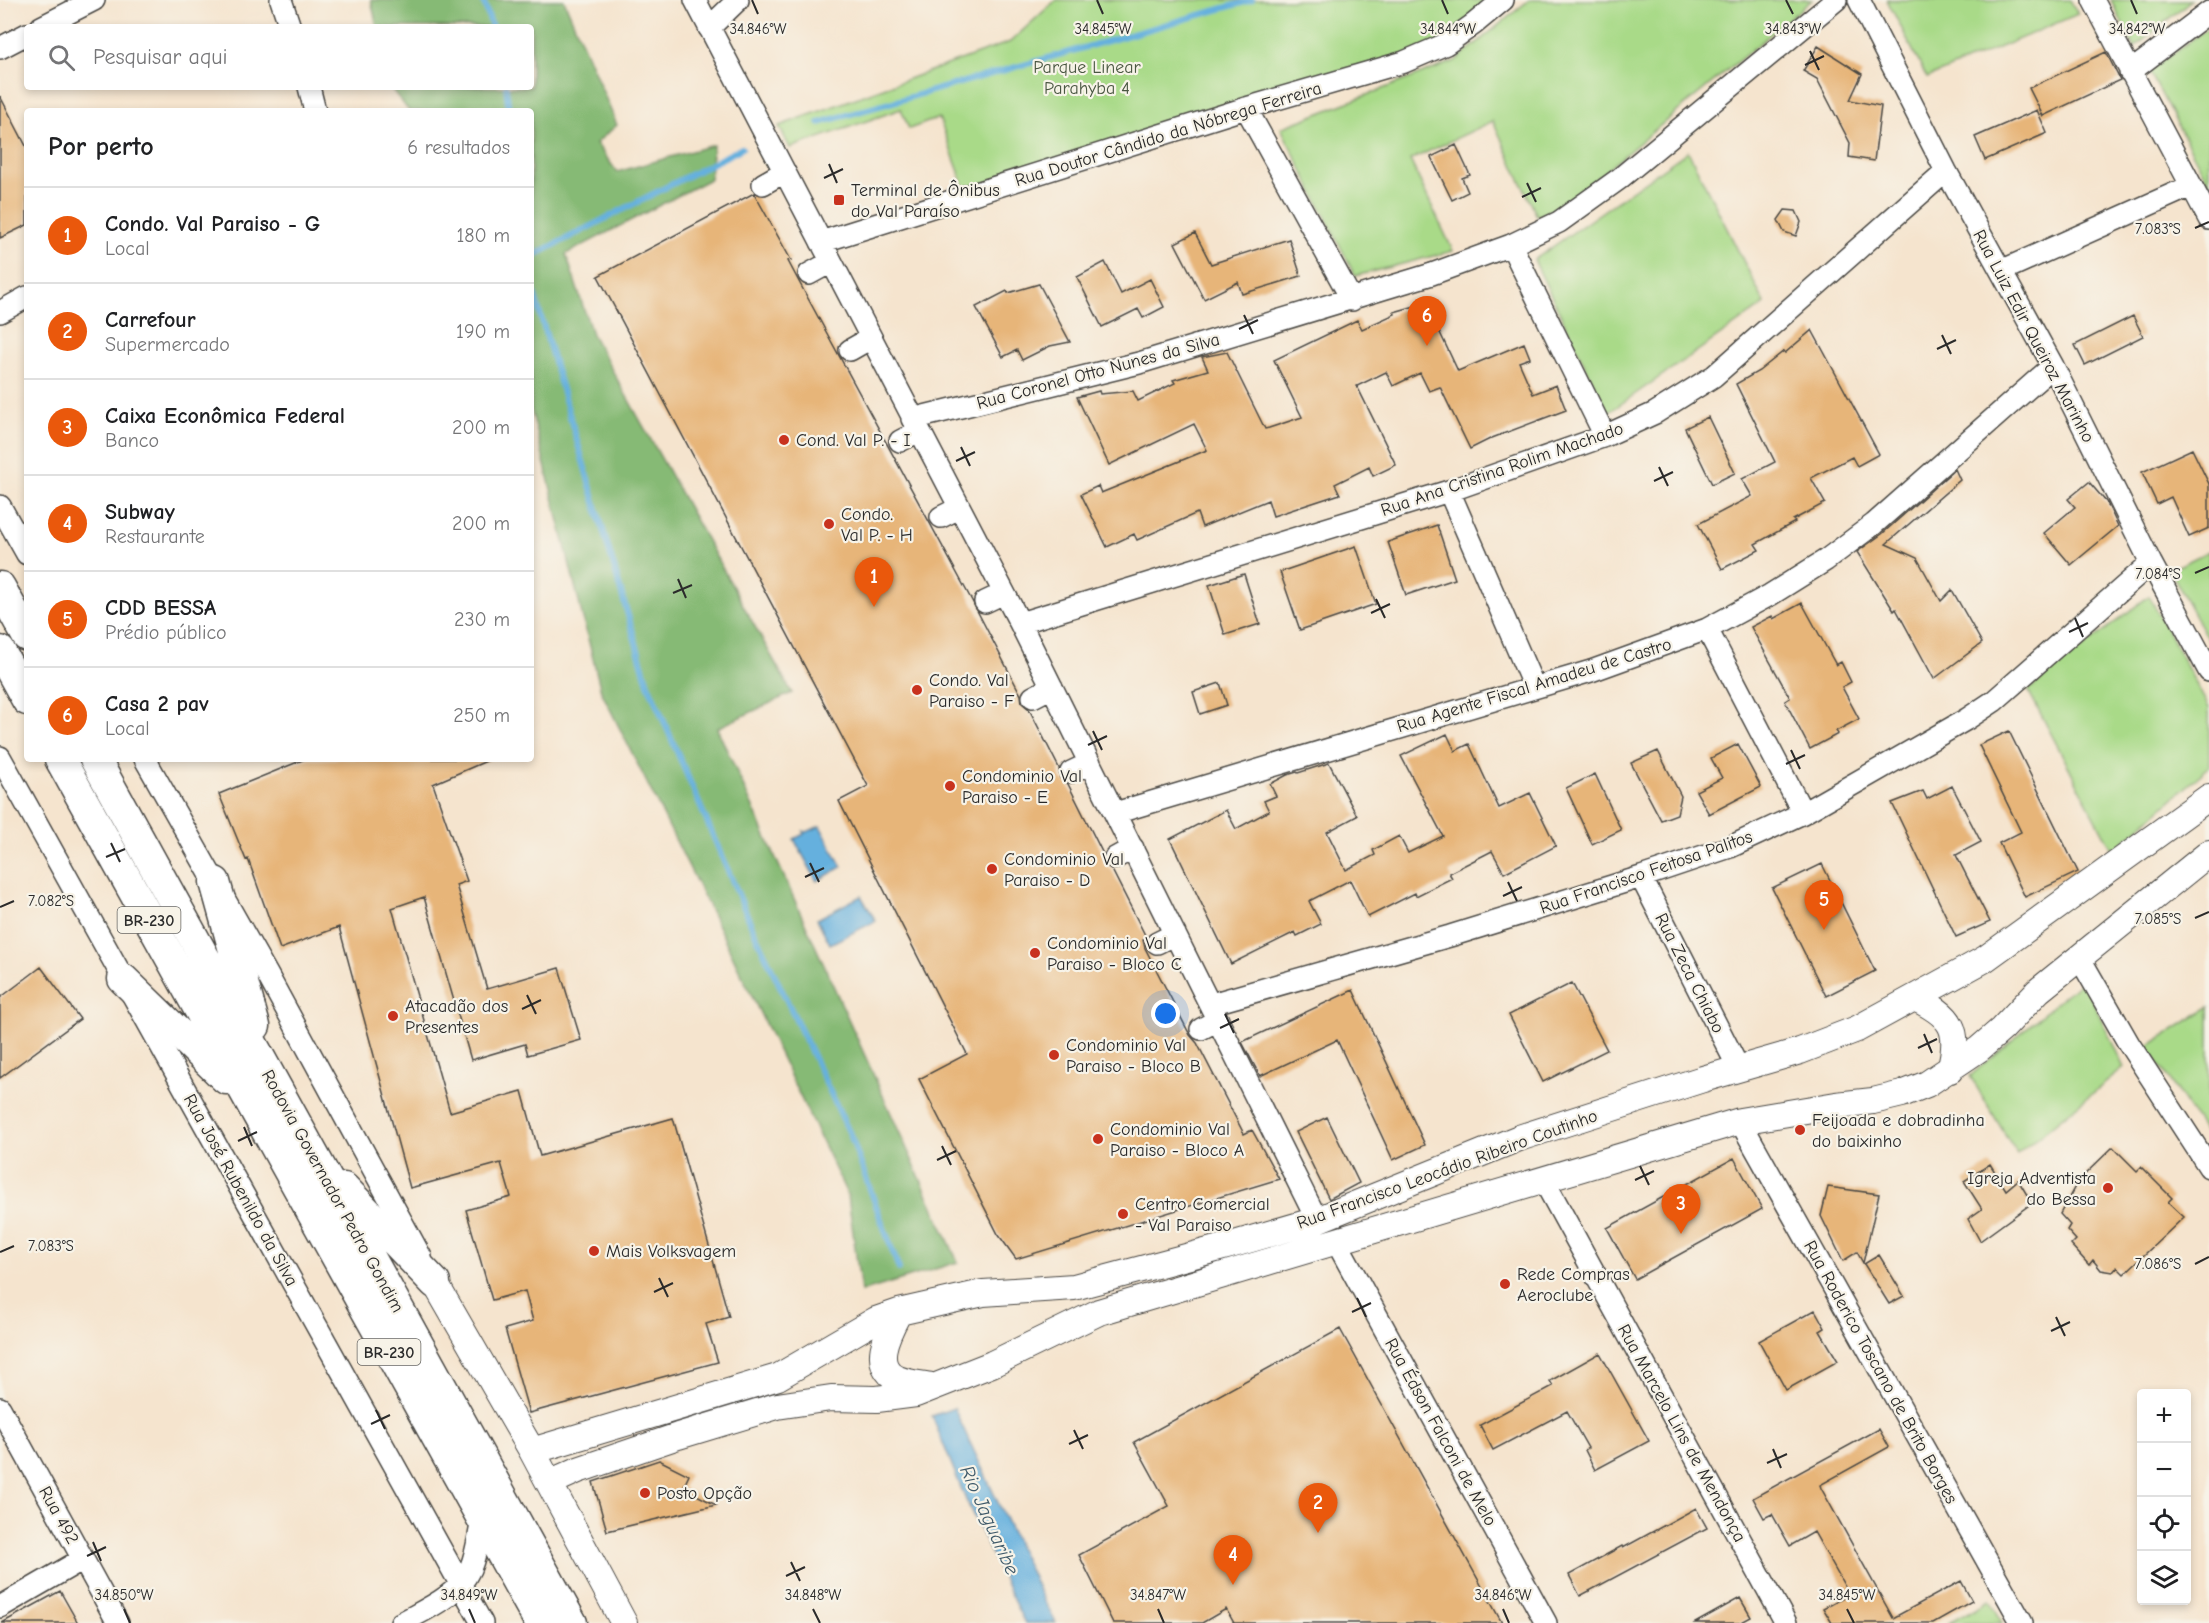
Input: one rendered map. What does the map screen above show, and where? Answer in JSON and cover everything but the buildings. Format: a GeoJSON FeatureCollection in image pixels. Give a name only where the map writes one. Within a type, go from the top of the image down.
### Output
{"type":"FeatureCollection","features":[{"type":"Feature","properties":{"kind":"highway"},"geometry":{"type":"LineString","coordinates":[[0,587],[24,631]]}},
{"type":"Feature","properties":{"kind":"highway"},"geometry":{"type":"LineString","coordinates":[[0,651],[24,694]]}},
{"type":"Feature","properties":{"kind":"highway","name":"Rodovia Governador Pedro Gondim"},"geometry":{"type":"LineString","coordinates":[[62,762],[540,1623]]}},
{"type":"Feature","properties":{"kind":"highway","name":"Rodovia Governador Pedro Gondim"},"geometry":{"type":"LineString","coordinates":[[97,762],[572,1623]]}},
{"type":"Feature","properties":{"kind":"highway"},"geometry":{"type":"LineString","coordinates":[[215,882],[265,1068]]}},
{"type":"Feature","properties":{"kind":"highway"},"geometry":{"type":"LineString","coordinates":[[123,979],[244,1092]]}},
{"type":"Feature","properties":{"kind":"highway"},"geometry":{"type":"LineString","coordinates":[[315,1158],[435,1283]]}},
{"type":"Feature","properties":{"kind":"main road","name":"Rua Francisco Leocádio Ribeiro Coutinho"},"geometry":{"type":"LineString","coordinates":[[532,1451],[768,1380],[795,1369],[876,1320],[899,1312],[982,1293],[1049,1290],[1099,1282],[1317,1220],[1519,1138],[1646,1097],[1800,1052],[1857,1029],[1985,959],[2209,796]]}},
{"type":"Feature","properties":{"kind":"main road","name":"Rua Francisco Leocádio Ribeiro Coutinho"},"geometry":{"type":"LineString","coordinates":[[549,1483],[578,1470],[678,1436],[777,1406],[831,1398],[894,1398],[916,1394],[992,1364],[1099,1312],[1740,1121],[1874,1101],[1902,1094],[1927,1084],[1979,1049],[2002,1029],[2038,991],[2209,853]]}},
{"type":"Feature","properties":{"kind":"main road"},"geometry":{"type":"LineString","coordinates":[[1915,998],[1945,1016],[1951,1023],[1955,1037],[1955,1051],[1950,1070]]}},
{"type":"Feature","properties":{"kind":"main road"},"geometry":{"type":"LineString","coordinates":[[435,1283],[532,1451],[624,1623]]}},
{"type":"Feature","properties":{"kind":"main road"},"geometry":{"type":"LineString","coordinates":[[899,1312],[883,1347],[884,1363],[888,1372],[898,1379],[935,1386]]}},
{"type":"Feature","properties":{"kind":"street"},"geometry":{"type":"LineString","coordinates":[[47,24],[94,0]]}},
{"type":"Feature","properties":{"kind":"street"},"geometry":{"type":"LineString","coordinates":[[280,0],[289,24]]}},
{"type":"Feature","properties":{"kind":"street"},"geometry":{"type":"LineString","coordinates":[[694,0],[873,343],[908,430],[952,516],[996,600],[1020,623],[1040,687],[1083,772],[1115,813],[1126,857],[1253,1111],[1317,1220]]}},
{"type":"Feature","properties":{"kind":"street"},"geometry":{"type":"LineString","coordinates":[[709,28],[738,0]]}},
{"type":"Feature","properties":{"kind":"street","name":"Rua Doutor Cândido da Nóbrega Ferreira"},"geometry":{"type":"LineString","coordinates":[[807,270],[826,253],[1245,108],[1428,53],[1474,24],[1503,0]]}},
{"type":"Feature","properties":{"kind":"street","name":"Rua Coronel Otto Nunes da Silva"},"geometry":{"type":"LineString","coordinates":[[908,430],[1352,300],[1511,245],[1559,222],[1619,179],[1836,0]]}},
{"type":"Feature","properties":{"kind":"street","name":"Rua Luiz Edir Queiroz Marinho"},"geometry":{"type":"LineString","coordinates":[[1859,0],[1946,171],[2053,366],[2151,562],[2209,671]]}},
{"type":"Feature","properties":{"kind":"street"},"geometry":{"type":"LineString","coordinates":[[2093,0],[2209,219]]}},
{"type":"Feature","properties":{"kind":"street"},"geometry":{"type":"LineString","coordinates":[[2130,72],[2209,12]]}},
{"type":"Feature","properties":{"kind":"street"},"geometry":{"type":"LineString","coordinates":[[0,48],[24,36]]}},
{"type":"Feature","properties":{"kind":"street"},"geometry":{"type":"LineString","coordinates":[[310,90],[314,108]]}},
{"type":"Feature","properties":{"kind":"street"},"geometry":{"type":"LineString","coordinates":[[1245,108],[1352,300]]}},
{"type":"Feature","properties":{"kind":"street","name":"Rua Ana Cristina Rolim Machado"},"geometry":{"type":"LineString","coordinates":[[1020,623],[1449,491],[1605,436],[1655,413],[1714,376],[1946,171]]}},
{"type":"Feature","properties":{"kind":"street"},"geometry":{"type":"LineString","coordinates":[[763,184],[784,172]]}},
{"type":"Feature","properties":{"kind":"street"},"geometry":{"type":"LineString","coordinates":[[2001,271],[2191,186]]}},
{"type":"Feature","properties":{"kind":"street"},"geometry":{"type":"LineString","coordinates":[[1511,245],[1605,436]]}},
{"type":"Feature","properties":{"kind":"street"},"geometry":{"type":"LineString","coordinates":[[0,312],[24,299]]}},
{"type":"Feature","properties":{"kind":"street"},"geometry":{"type":"LineString","coordinates":[[852,354],[873,343]]}},
{"type":"Feature","properties":{"kind":"street","name":"Rua Agente Fiscal Amadeu de Castro"},"geometry":{"type":"LineString","coordinates":[[1115,813],[1591,671],[1707,629],[1770,595],[1827,560],[1874,524],[2053,366]]}},
{"type":"Feature","properties":{"kind":"street"},"geometry":{"type":"LineString","coordinates":[[1449,491],[1534,687]]}},
{"type":"Feature","properties":{"kind":"street"},"geometry":{"type":"LineString","coordinates":[[0,506],[24,549]]}},
{"type":"Feature","properties":{"kind":"street","name":"Rua Francisco Feitosa Palitos"},"geometry":{"type":"LineString","coordinates":[[1211,1023],[1450,936],[1730,847],[1803,813],[1950,729],[1994,701],[2151,562]]}},
{"type":"Feature","properties":{"kind":"street"},"geometry":{"type":"LineString","coordinates":[[1707,629],[1803,813]]}},
{"type":"Feature","properties":{"kind":"street","name":"Rua José Rubenildo da Silva"},"geometry":{"type":"LineString","coordinates":[[0,757],[482,1623]]}},
{"type":"Feature","properties":{"kind":"street"},"geometry":{"type":"LineString","coordinates":[[147,762],[435,1283]]}},
{"type":"Feature","properties":{"kind":"street","name":"Rua Zeca Chiabo"},"geometry":{"type":"LineString","coordinates":[[1641,877],[1739,1069]]}},
{"type":"Feature","properties":{"kind":"street"},"geometry":{"type":"LineString","coordinates":[[2079,957],[2128,1044],[2209,1167]]}},
{"type":"Feature","properties":{"kind":"street","name":"Rua Roderico Toscano de Brito Borges"},"geometry":{"type":"LineString","coordinates":[[1740,1121],[2022,1623]]}},
{"type":"Feature","properties":{"kind":"street","name":"Rua Marcelo Lins de Mendonça"},"geometry":{"type":"LineString","coordinates":[[1543,1179],[1786,1623]]}},
{"type":"Feature","properties":{"kind":"street","name":"Rua Édson Falconi de Melo"},"geometry":{"type":"LineString","coordinates":[[1335,1241],[1546,1623]]}},
{"type":"Feature","properties":{"kind":"street","name":"Rua 492"},"geometry":{"type":"LineString","coordinates":[[0,1408],[118,1623]]}},
{"type":"Feature","properties":{"kind":"street"},"geometry":{"type":"LineString","coordinates":[[401,1623],[444,1598],[461,1584],[470,1570],[475,1555],[482,1519]]}},
{"type":"Feature","properties":{"kind":"street"},"geometry":{"type":"LineString","coordinates":[[0,1607],[83,1559]]}},
{"type":"Feature","properties":{"kind":"green space"},"geometry":{"type":"Polygon","coordinates":[[[371,0],[564,0],[617,125],[596,143],[617,172],[713,145],[710,179],[566,254],[592,334],[792,693],[717,728],[958,1262],[861,1292],[848,1196],[709,907],[601,691],[534,421],[534,108],[407,108],[392,90],[534,90],[534,24],[376,24],[371,0]]]}},
{"type":"Feature","properties":{"kind":"green space","name":"Parque Linear Parahyba 4"},"geometry":{"type":"Polygon","coordinates":[[[1056,0],[1500,0],[1428,53],[968,196],[939,118],[909,129],[901,109],[790,148],[779,126],[1010,42],[1056,0]]]}},
{"type":"Feature","properties":{"kind":"green space"},"geometry":{"type":"Polygon","coordinates":[[[1529,0],[1812,0],[1563,206],[1537,216],[1493,121],[1410,160],[1453,251],[1355,276],[1281,128],[1455,61],[1529,0]]]}},
{"type":"Feature","properties":{"kind":"green space"},"geometry":{"type":"Polygon","coordinates":[[[1887,0],[2070,0],[2078,14],[1927,78],[1887,0]]]}},
{"type":"Feature","properties":{"kind":"green space"},"geometry":{"type":"Polygon","coordinates":[[[2111,0],[2191,0],[2134,48],[2111,0]]]}},
{"type":"Feature","properties":{"kind":"green space"},"geometry":{"type":"Polygon","coordinates":[[[2209,27],[2209,184],[2149,71],[2209,27]]]}},
{"type":"Feature","properties":{"kind":"green space"},"geometry":{"type":"Polygon","coordinates":[[[1688,151],[1765,304],[1608,413],[1534,260],[1688,151]]]}},
{"type":"Feature","properties":{"kind":"green space"},"geometry":{"type":"Polygon","coordinates":[[[2209,551],[2209,642],[2170,570],[2209,551]]]}},
{"type":"Feature","properties":{"kind":"green space"},"geometry":{"type":"Polygon","coordinates":[[[2149,596],[2209,708],[2209,767],[2113,851],[2028,690],[2149,596]]]}},
{"type":"Feature","properties":{"kind":"green space"},"geometry":{"type":"Polygon","coordinates":[[[2083,980],[2124,1068],[2017,1154],[1970,1076],[2083,980]]]}},
{"type":"Feature","properties":{"kind":"green space"},"geometry":{"type":"Polygon","coordinates":[[[2209,1007],[2209,1138],[2147,1047],[2209,1007]]]}},
{"type":"Feature","properties":{"kind":"green space"},"geometry":{"type":"Polygon","coordinates":[[[1990,1600],[2002,1623],[1949,1623],[1990,1600]]]}},
{"type":"Feature","properties":{"kind":"water"},"geometry":{"type":"Polygon","coordinates":[[[820,826],[842,867],[817,881],[794,839],[804,834],[803,831],[807,832],[820,826]]]}},
{"type":"Feature","properties":{"kind":"water"},"geometry":{"type":"Polygon","coordinates":[[[861,896],[876,921],[830,944],[817,919],[861,896]]]}},
{"type":"Feature","properties":{"kind":"water","name":"Rio Jaguaribe"},"geometry":{"type":"Polygon","coordinates":[[[954,1408],[1056,1623],[1025,1623],[1018,1610],[966,1500],[932,1416],[954,1408]]]}},
{"type":"Feature","properties":{"kind":"waterway"},"geometry":{"type":"LineString","coordinates":[[483,0],[491,24]]}},
{"type":"Feature","properties":{"kind":"waterway"},"geometry":{"type":"LineString","coordinates":[[819,123],[1252,0]]}},
{"type":"Feature","properties":{"kind":"waterway"},"geometry":{"type":"LineString","coordinates":[[506,90],[509,108]]}},
{"type":"Feature","properties":{"kind":"waterway"},"geometry":{"type":"LineString","coordinates":[[534,255],[742,148]]}},
{"type":"Feature","properties":{"kind":"waterway"},"geometry":{"type":"LineString","coordinates":[[534,293],[648,684],[753,929],[850,1134],[899,1269]]}},
{"type":"Feature","properties":{"kind":"place","name":"Terminal de Ônibus do Val Paraíso"},"geometry":{"type":"Point","coordinates":[839,200]}},
{"type":"Feature","properties":{"kind":"place","name":"Casa 2 pav"},"geometry":{"type":"Point","coordinates":[1427,346]}},
{"type":"Feature","properties":{"kind":"place","name":"Cond. Val P. - I"},"geometry":{"type":"Point","coordinates":[784,440]}},
{"type":"Feature","properties":{"kind":"place","name":"Condo. Val P. - H"},"geometry":{"type":"Point","coordinates":[829,524]}},
{"type":"Feature","properties":{"kind":"place","name":"Condo. Val Paraiso - G"},"geometry":{"type":"Point","coordinates":[874,607]}},
{"type":"Feature","properties":{"kind":"place","name":"Condo. Val Paraiso - F"},"geometry":{"type":"Point","coordinates":[917,690]}},
{"type":"Feature","properties":{"kind":"place","name":"Condominio Val Paraiso - E"},"geometry":{"type":"Point","coordinates":[950,786]}},
{"type":"Feature","properties":{"kind":"place","name":"Condominio Val Paraiso - D"},"geometry":{"type":"Point","coordinates":[992,869]}},
{"type":"Feature","properties":{"kind":"place","name":"CDD BESSA"},"geometry":{"type":"Point","coordinates":[1824,930]}},
{"type":"Feature","properties":{"kind":"place","name":"Condominio Val Paraiso - Bloco C"},"geometry":{"type":"Point","coordinates":[1035,953]}},
{"type":"Feature","properties":{"kind":"place","name":"Atacadão dos Presentes"},"geometry":{"type":"Point","coordinates":[393,1016]}},
{"type":"Feature","properties":{"kind":"place","name":"Condominio Val Paraiso - Bloco B"},"geometry":{"type":"Point","coordinates":[1054,1055]}},
{"type":"Feature","properties":{"kind":"place","name":"Feijoada e dobradinha do baixinho"},"geometry":{"type":"Point","coordinates":[1800,1130]}},
{"type":"Feature","properties":{"kind":"place","name":"Condominio Val Paraiso - Bloco A"},"geometry":{"type":"Point","coordinates":[1098,1139]}},
{"type":"Feature","properties":{"kind":"place","name":"Igreja Adventista do Bessa"},"geometry":{"type":"Point","coordinates":[2108,1188]}},
{"type":"Feature","properties":{"kind":"place","name":"Centro Comercial - Val Paraiso"},"geometry":{"type":"Point","coordinates":[1123,1214]}},
{"type":"Feature","properties":{"kind":"place","name":"Caixa Econômica Federal"},"geometry":{"type":"Point","coordinates":[1681,1234]}},
{"type":"Feature","properties":{"kind":"place","name":"Mais Volksvagem"},"geometry":{"type":"Point","coordinates":[594,1251]}},
{"type":"Feature","properties":{"kind":"place","name":"Rede Compras Aeroclube"},"geometry":{"type":"Point","coordinates":[1505,1284]}},
{"type":"Feature","properties":{"kind":"place","name":"Posto Opção"},"geometry":{"type":"Point","coordinates":[645,1493]}},
{"type":"Feature","properties":{"kind":"place","name":"Carrefour"},"geometry":{"type":"Point","coordinates":[1318,1533]}},
{"type":"Feature","properties":{"kind":"place","name":"Subway"},"geometry":{"type":"Point","coordinates":[1233,1585]}}]}
